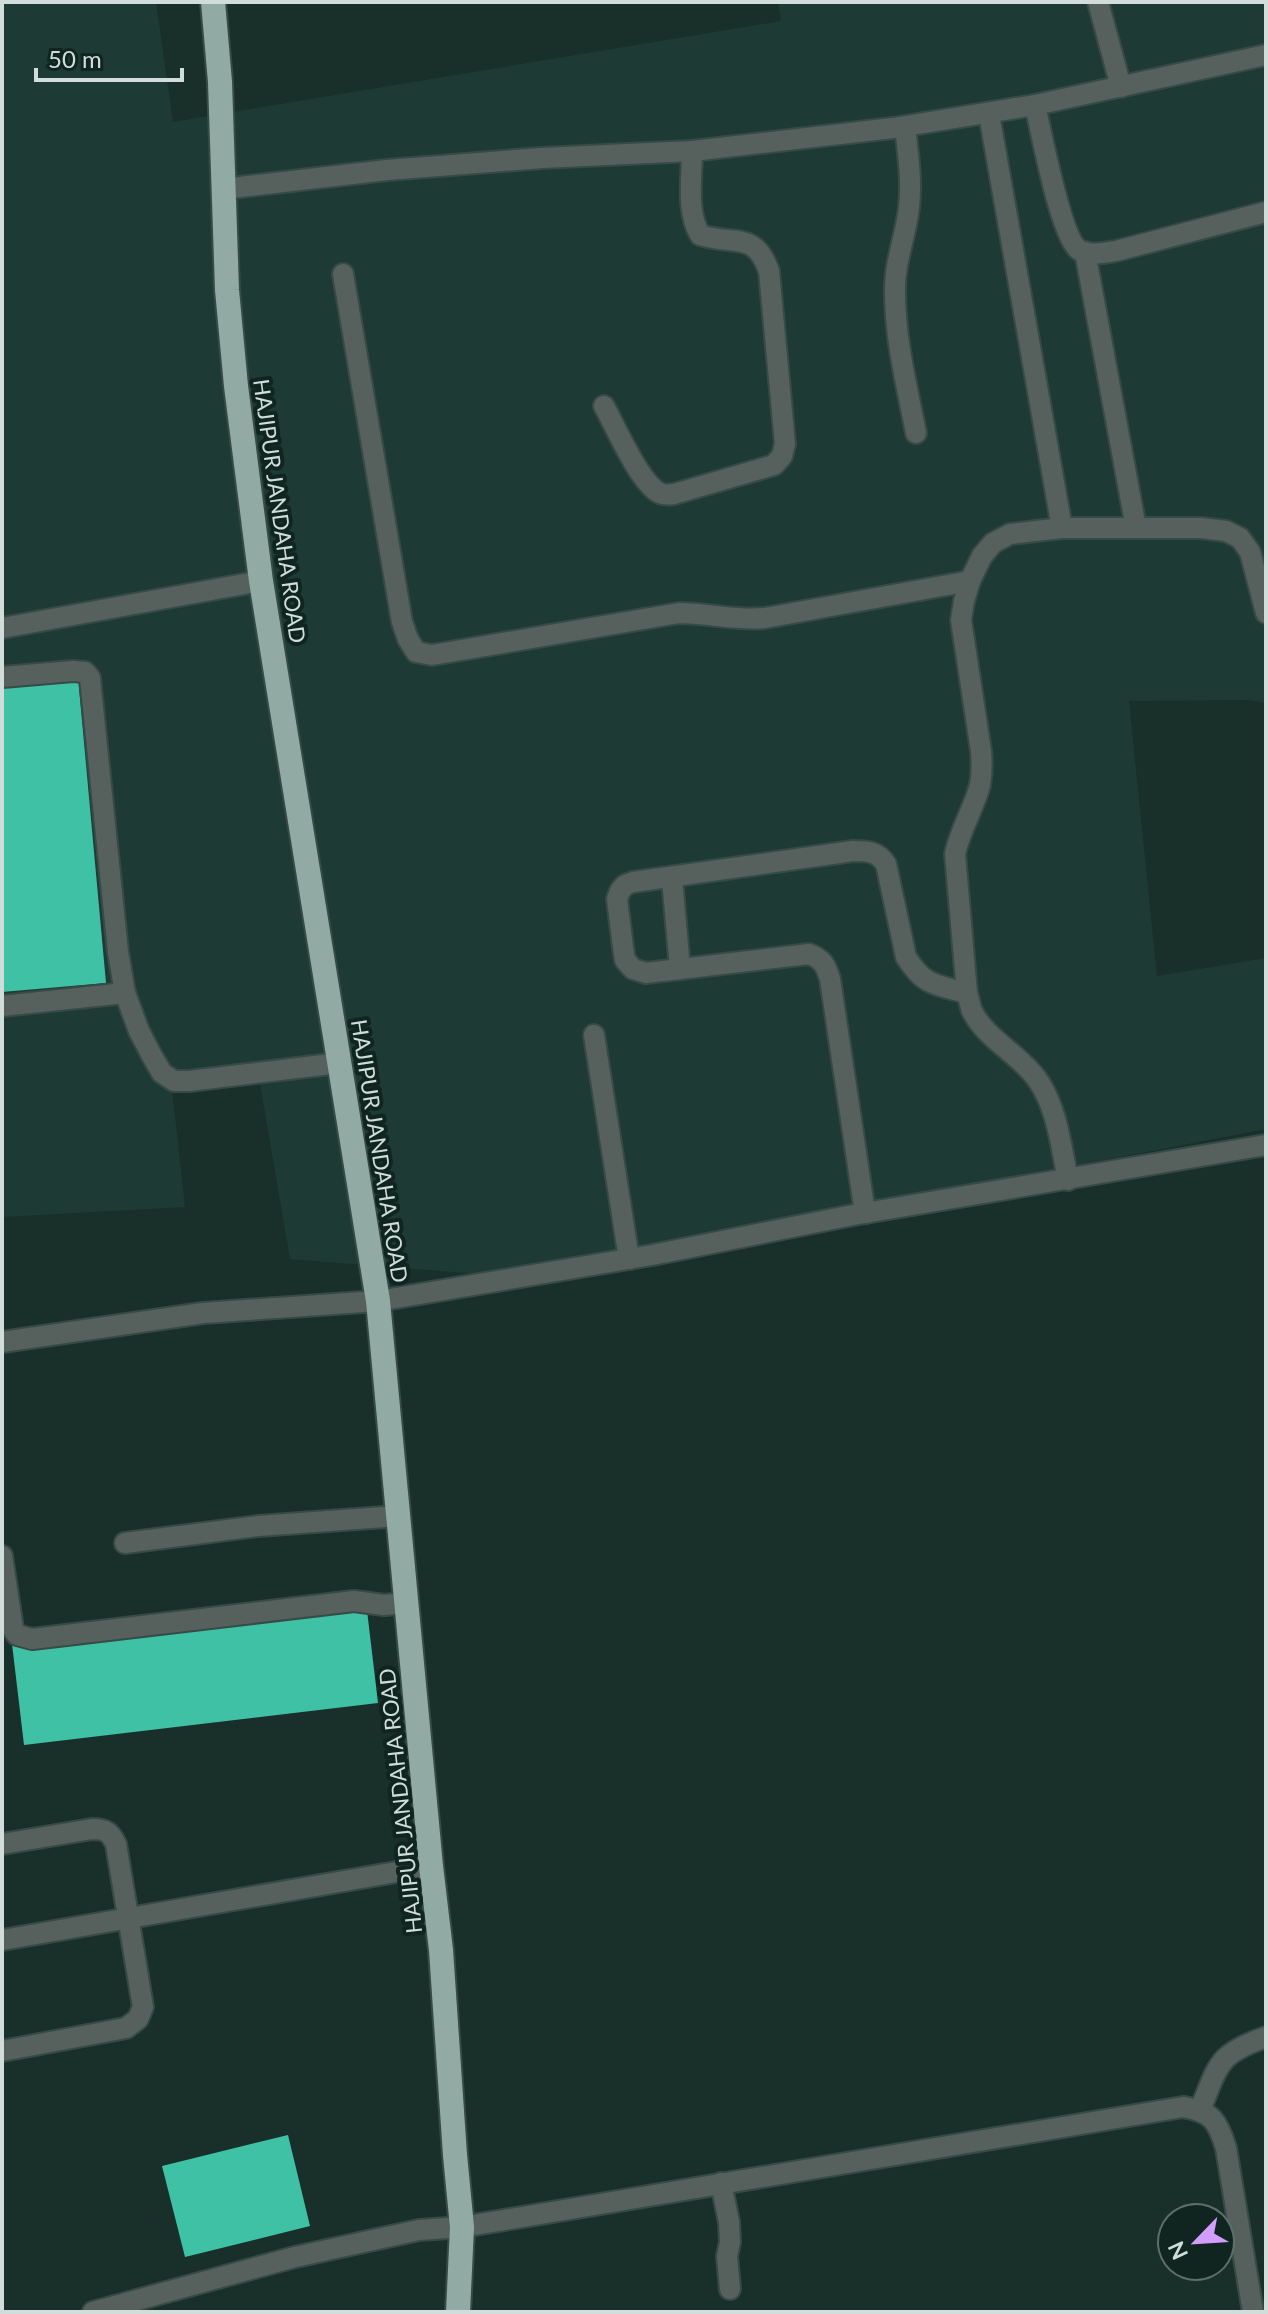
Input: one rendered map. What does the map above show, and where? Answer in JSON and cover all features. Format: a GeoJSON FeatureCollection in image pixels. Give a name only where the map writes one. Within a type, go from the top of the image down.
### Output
{"type":"FeatureCollection","features":[{"type":"Feature","properties":{"kind":"highway","name":"HAJIPUR JANDAHA ROAD"},"geometry":{"type":"LineString","coordinates":[[213,2],[220,82],[231,347],[261,581],[378,1301],[441,1950],[462,2227],[458,2312]]}},
{"type":"Feature","properties":{"kind":"street"},"geometry":{"type":"LineString","coordinates":[[1098,2],[1121,87]]}},
{"type":"Feature","properties":{"kind":"street"},"geometry":{"type":"LineString","coordinates":[[223,189],[387,170],[692,151],[905,127],[1035,105],[1266,55]]}},
{"type":"Feature","properties":{"kind":"street"},"geometry":{"type":"LineString","coordinates":[[1035,105],[1059,206],[1069,239],[1076,248],[1099,254],[1116,251],[1266,212]]}},
{"type":"Feature","properties":{"kind":"street"},"geometry":{"type":"LineString","coordinates":[[989,114],[1062,528]]}},
{"type":"Feature","properties":{"kind":"street"},"geometry":{"type":"LineString","coordinates":[[905,127],[909,206],[895,271],[895,291],[898,337],[916,433]]}},
{"type":"Feature","properties":{"kind":"street"},"geometry":{"type":"LineString","coordinates":[[604,406],[644,478],[663,495],[774,465],[782,456],[785,444],[769,271],[763,254],[753,245],[700,235],[694,225],[692,211],[692,151]]}},
{"type":"Feature","properties":{"kind":"street"},"geometry":{"type":"LineString","coordinates":[[1085,252],[1136,528]]}},
{"type":"Feature","properties":{"kind":"street"},"geometry":{"type":"LineString","coordinates":[[343,274],[402,622],[416,652],[432,655],[679,613],[765,618],[970,581]]}},
{"type":"Feature","properties":{"kind":"street"},"geometry":{"type":"LineString","coordinates":[[1068,1180],[1046,1092],[1035,1075],[981,1024],[972,1011],[967,993],[955,854],[982,772],[961,620],[970,581],[982,556],[993,543],[1010,534],[1062,528],[1214,529],[1240,538],[1250,552],[1266,613]]}},
{"type":"Feature","properties":{"kind":"street"},"geometry":{"type":"LineString","coordinates":[[2,628],[261,581]]}},
{"type":"Feature","properties":{"kind":"street"},"geometry":{"type":"LineString","coordinates":[[2,677],[73,671],[85,672],[90,678],[118,952],[125,993],[139,1031],[162,1073],[174,1081],[189,1081],[339,1063]]}},
{"type":"Feature","properties":{"kind":"street"},"geometry":{"type":"LineString","coordinates":[[865,1213],[830,979],[821,959],[809,954],[646,973],[633,969],[625,960],[617,899],[620,891],[633,882],[868,851],[880,855],[886,864],[906,957],[914,969],[922,979],[967,993]]}},
{"type":"Feature","properties":{"kind":"street"},"geometry":{"type":"LineString","coordinates":[[672,878],[680,969]]}},
{"type":"Feature","properties":{"kind":"street"},"geometry":{"type":"LineString","coordinates":[[2,1006],[125,993]]}},
{"type":"Feature","properties":{"kind":"street"},"geometry":{"type":"LineString","coordinates":[[594,1035],[629,1259]]}},
{"type":"Feature","properties":{"kind":"street"},"geometry":{"type":"LineString","coordinates":[[2,1342],[190,1314],[378,1301],[629,1259],[865,1213],[1266,1145]]}},
{"type":"Feature","properties":{"kind":"street"},"geometry":{"type":"LineString","coordinates":[[125,1543],[258,1526],[399,1516]]}},
{"type":"Feature","properties":{"kind":"street"},"geometry":{"type":"LineString","coordinates":[[2,1556],[13,1629],[17,1635],[32,1639],[354,1601],[384,1605],[407,1603]]}},
{"type":"Feature","properties":{"kind":"street"},"geometry":{"type":"LineString","coordinates":[[2,1844],[92,1829],[104,1829],[112,1834],[143,2007],[138,2019],[126,2028],[2,2051]]}},
{"type":"Feature","properties":{"kind":"street"},"geometry":{"type":"LineString","coordinates":[[2,1940],[431,1866]]}},
{"type":"Feature","properties":{"kind":"street"},"geometry":{"type":"LineString","coordinates":[[1200,2110],[1224,2058],[1234,2049],[1266,2037]]}},
{"type":"Feature","properties":{"kind":"street"},"geometry":{"type":"LineString","coordinates":[[93,2312],[295,2257],[419,2230],[462,2227],[1183,2107],[1200,2110],[1213,2119],[1226,2148],[1253,2312]]}},
{"type":"Feature","properties":{"kind":"street"},"geometry":{"type":"LineString","coordinates":[[721,2183],[729,2222],[727,2256],[730,2289]]}},
{"type":"Feature","properties":{"kind":"shaded area"},"geometry":{"type":"Polygon","coordinates":[[[2,2],[156,2],[173,122],[781,21],[778,2],[1266,2],[1266,703],[1249,700],[1129,701],[1157,976],[1266,958],[1266,1129],[504,1276],[290,1259],[258,1072],[171,1081],[185,1207],[2,1217],[2,2]]]}},
{"type":"Feature","properties":{"kind":"building"},"geometry":{"type":"Polygon","coordinates":[[[78,677],[106,983],[2,992],[2,684],[78,677]]]}},
{"type":"Feature","properties":{"kind":"building"},"geometry":{"type":"Polygon","coordinates":[[[366,1602],[378,1703],[24,1745],[12,1644],[366,1602]]]}},
{"type":"Feature","properties":{"kind":"building"},"geometry":{"type":"Polygon","coordinates":[[[288,2135],[310,2226],[185,2257],[162,2166],[288,2135]]]}}]}
